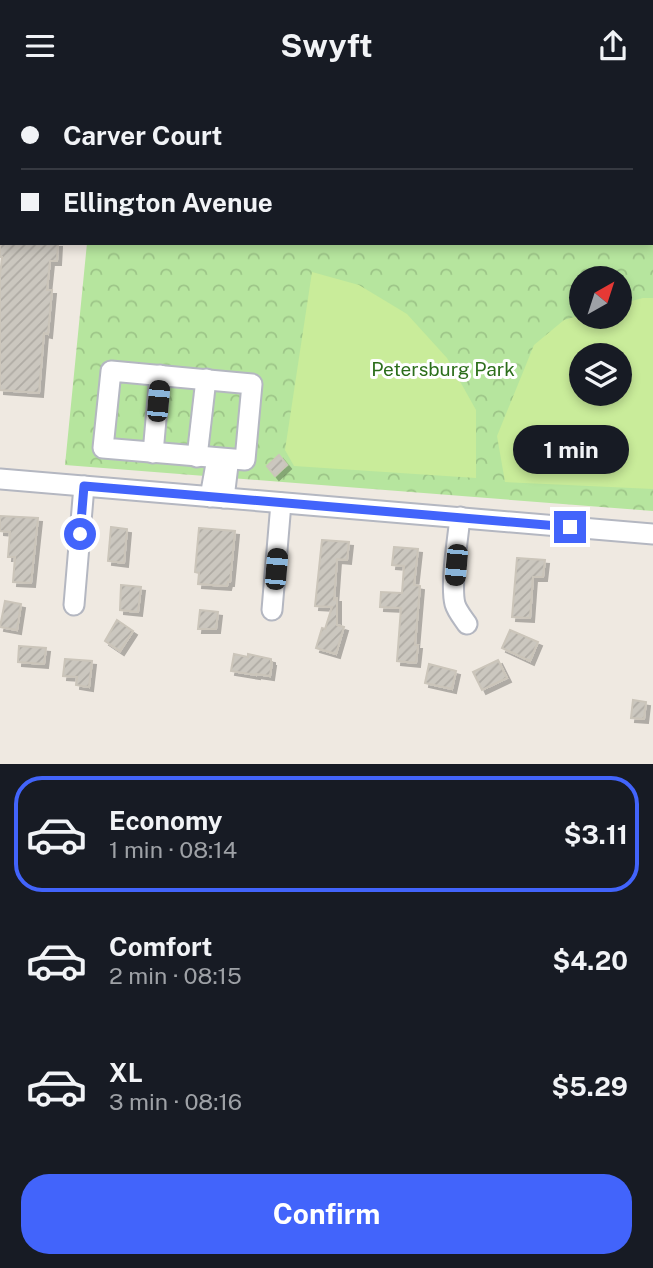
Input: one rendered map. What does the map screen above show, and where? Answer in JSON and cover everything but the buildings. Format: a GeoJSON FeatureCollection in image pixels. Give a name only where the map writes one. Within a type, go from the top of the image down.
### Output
{"type":"FeatureCollection","features":[{"type":"Feature","properties":{"kind":"street"},"geometry":{"type":"LineString","coordinates":[[111,370],[206,379],[252,384],[245,460],[103,448],[111,370]]}},
{"type":"Feature","properties":{"kind":"street"},"geometry":{"type":"LineString","coordinates":[[153,453],[160,375]]}},
{"type":"Feature","properties":{"kind":"street"},"geometry":{"type":"LineString","coordinates":[[197,457],[206,379]]}},
{"type":"Feature","properties":{"kind":"street"},"geometry":{"type":"LineString","coordinates":[[217,497],[216,464],[223,459]]}},
{"type":"Feature","properties":{"kind":"street"},"geometry":{"type":"LineString","coordinates":[[0,479],[653,534]]}},
{"type":"Feature","properties":{"kind":"street"},"geometry":{"type":"LineString","coordinates":[[74,605],[84,486]]}},
{"type":"Feature","properties":{"kind":"street"},"geometry":{"type":"LineString","coordinates":[[272,610],[281,503]]}},
{"type":"Feature","properties":{"kind":"street"},"geometry":{"type":"LineString","coordinates":[[460,517],[454,589],[457,609],[467,624]]}},
{"type":"Feature","properties":{"kind":"green space","name":"Petersburg Park"},"geometry":{"type":"Polygon","coordinates":[[[87,245],[653,245],[653,511],[65,465],[87,245]]]}},
{"type":"Feature","properties":{"kind":"green space"},"geometry":{"type":"Polygon","coordinates":[[[312,272],[359,285],[407,314],[447,358],[476,410],[476,478],[294,466],[285,450],[312,272]]]}},
{"type":"Feature","properties":{"kind":"green space"},"geometry":{"type":"Polygon","coordinates":[[[653,298],[653,489],[505,482],[497,436],[534,345],[569,319],[569,329],[632,329],[632,301],[653,298]]]}},
{"type":"Feature","properties":{"kind":"route"},"geometry":{"type":"LineString","coordinates":[[80,534],[84,486],[570,527]]}}]}
